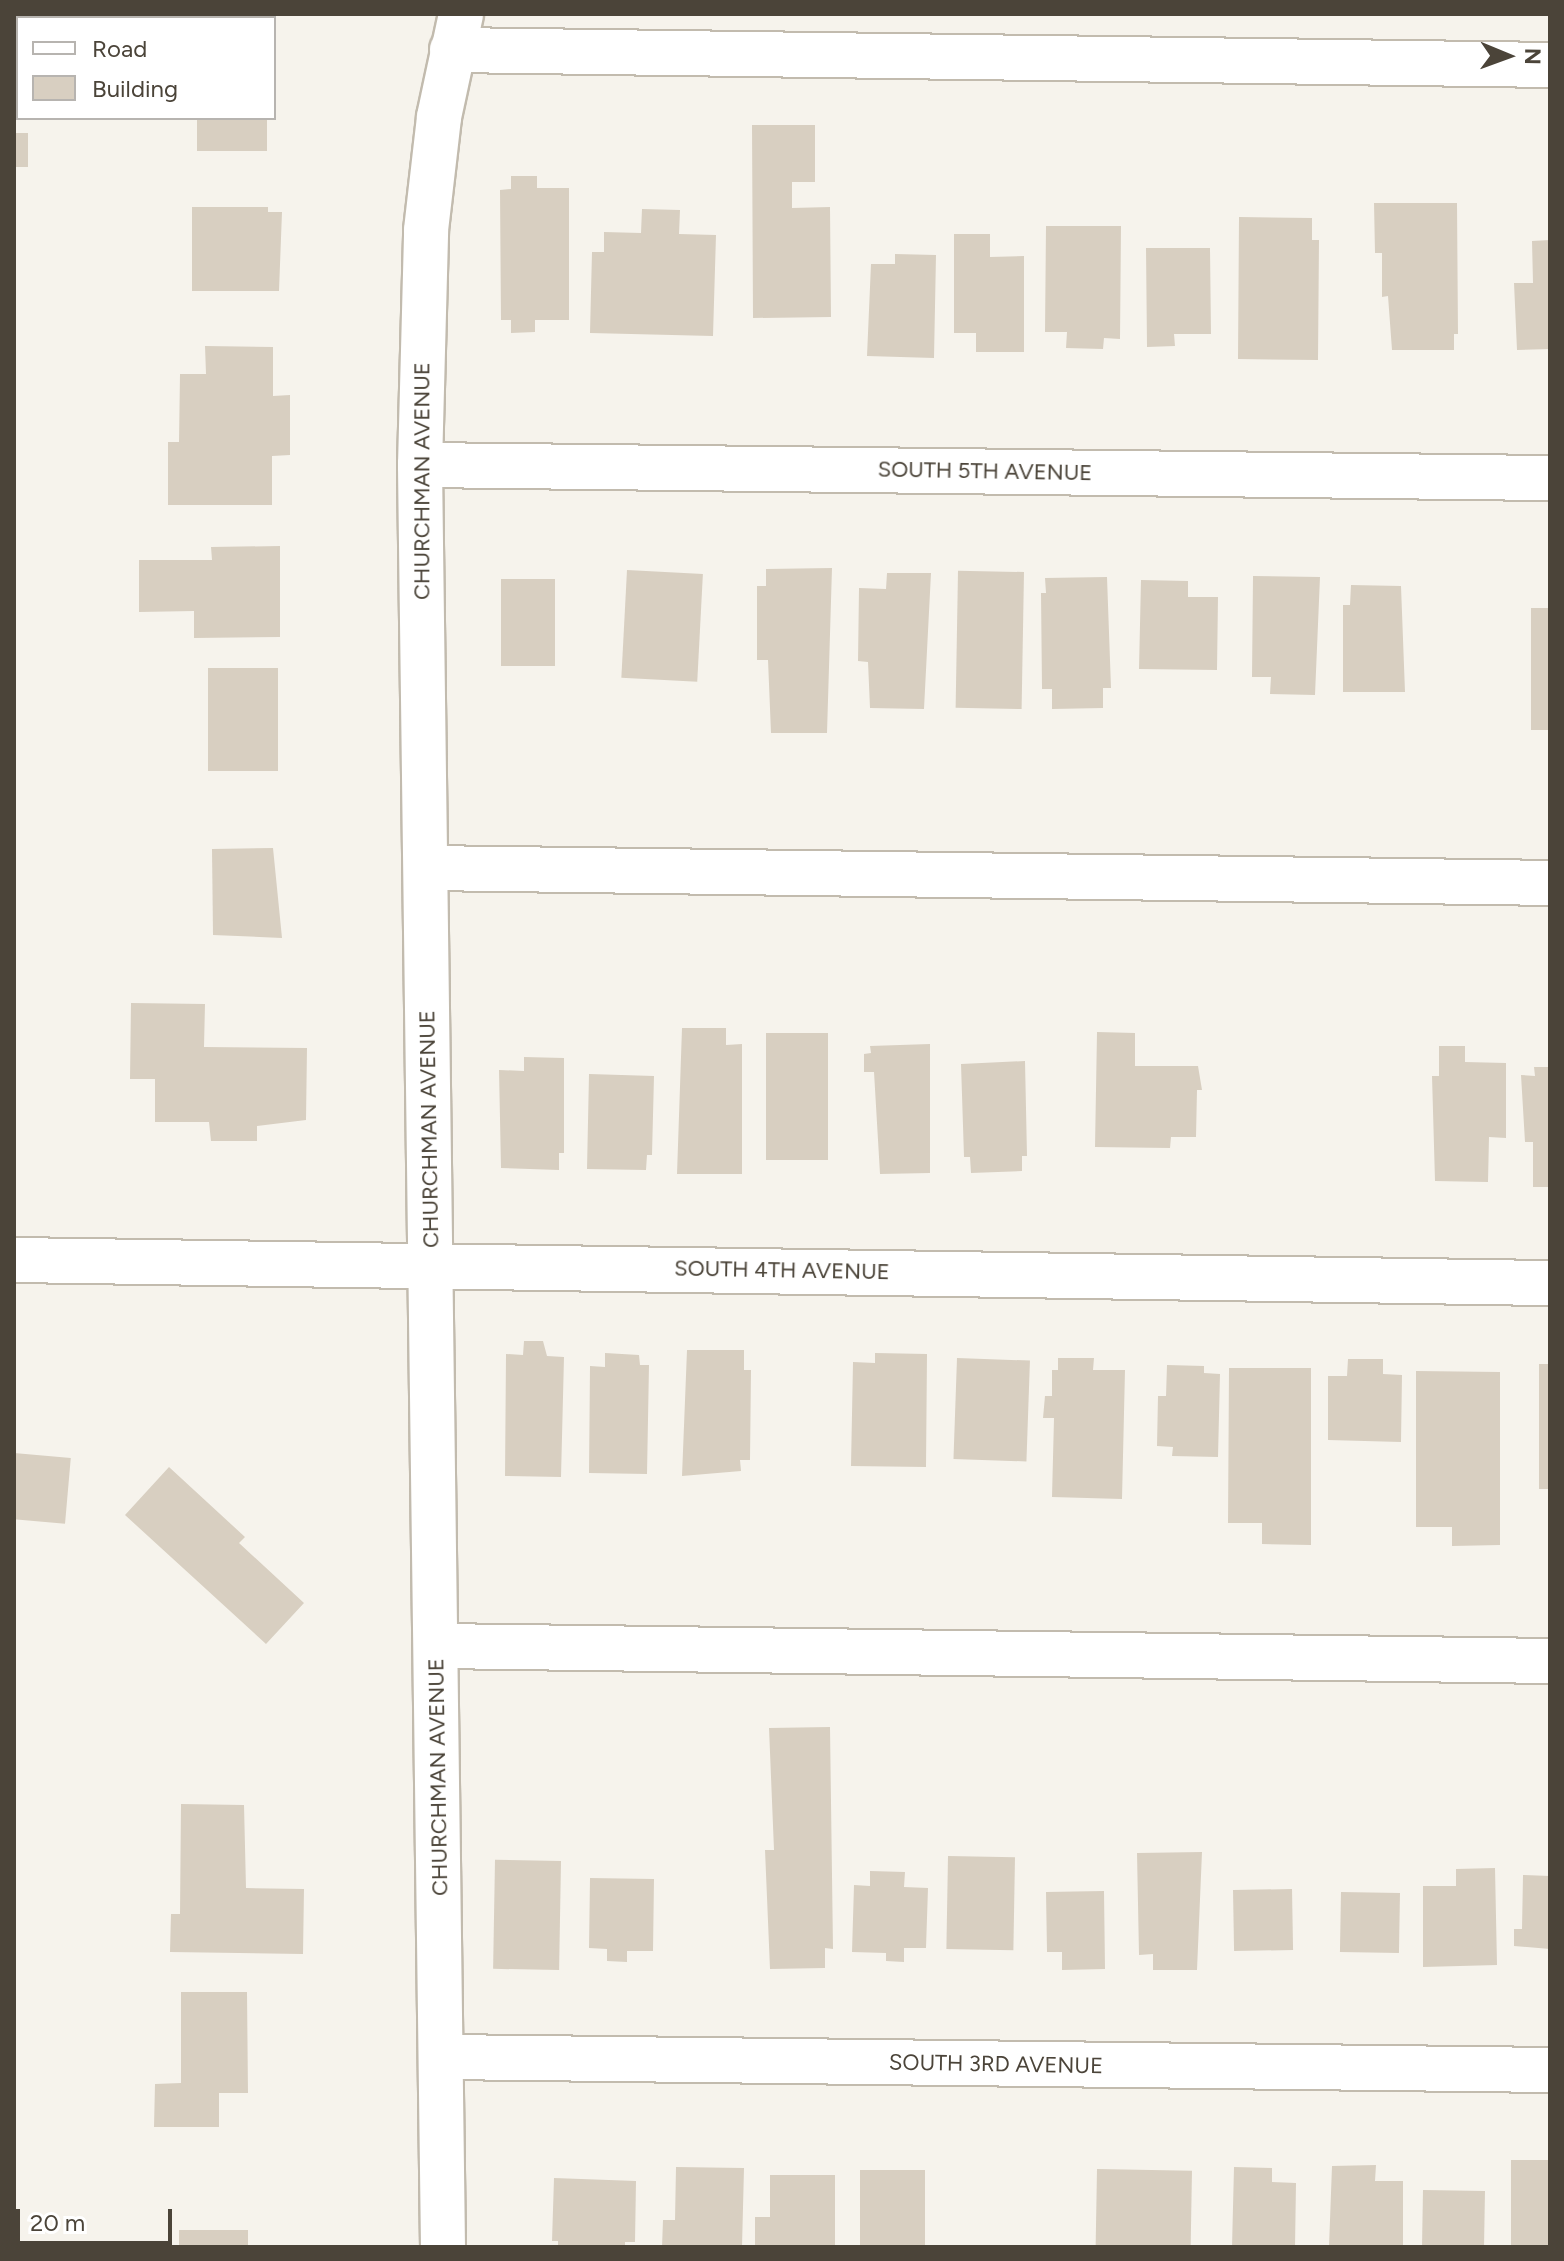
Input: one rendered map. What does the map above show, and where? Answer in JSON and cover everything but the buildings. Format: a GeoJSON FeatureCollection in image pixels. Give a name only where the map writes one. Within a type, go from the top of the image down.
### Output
{"type":"FeatureCollection","features":[{"type":"Feature","properties":{"kind":"street"},"geometry":{"type":"LineString","coordinates":[[457,32],[1550,65]]}},
{"type":"Feature","properties":{"kind":"street","name":"CHURCHMAN AVENUE"},"geometry":{"type":"LineString","coordinates":[[443,2247],[420,465],[426,230],[457,32]]}},
{"type":"Feature","properties":{"kind":"street","name":"SOUTH 5TH AVENUE"},"geometry":{"type":"LineString","coordinates":[[420,465],[1550,478]]}},
{"type":"Feature","properties":{"kind":"street"},"geometry":{"type":"LineString","coordinates":[[426,868],[1550,883]]}},
{"type":"Feature","properties":{"kind":"street","name":"SOUTH 4TH AVENUE"},"geometry":{"type":"LineString","coordinates":[[14,1260],[1550,1283]]}},
{"type":"Feature","properties":{"kind":"street"},"geometry":{"type":"LineString","coordinates":[[437,1646],[1550,1661]]}},
{"type":"Feature","properties":{"kind":"street","name":"SOUTH 3RD AVENUE"},"geometry":{"type":"LineString","coordinates":[[442,2057],[1550,2070]]}}]}
